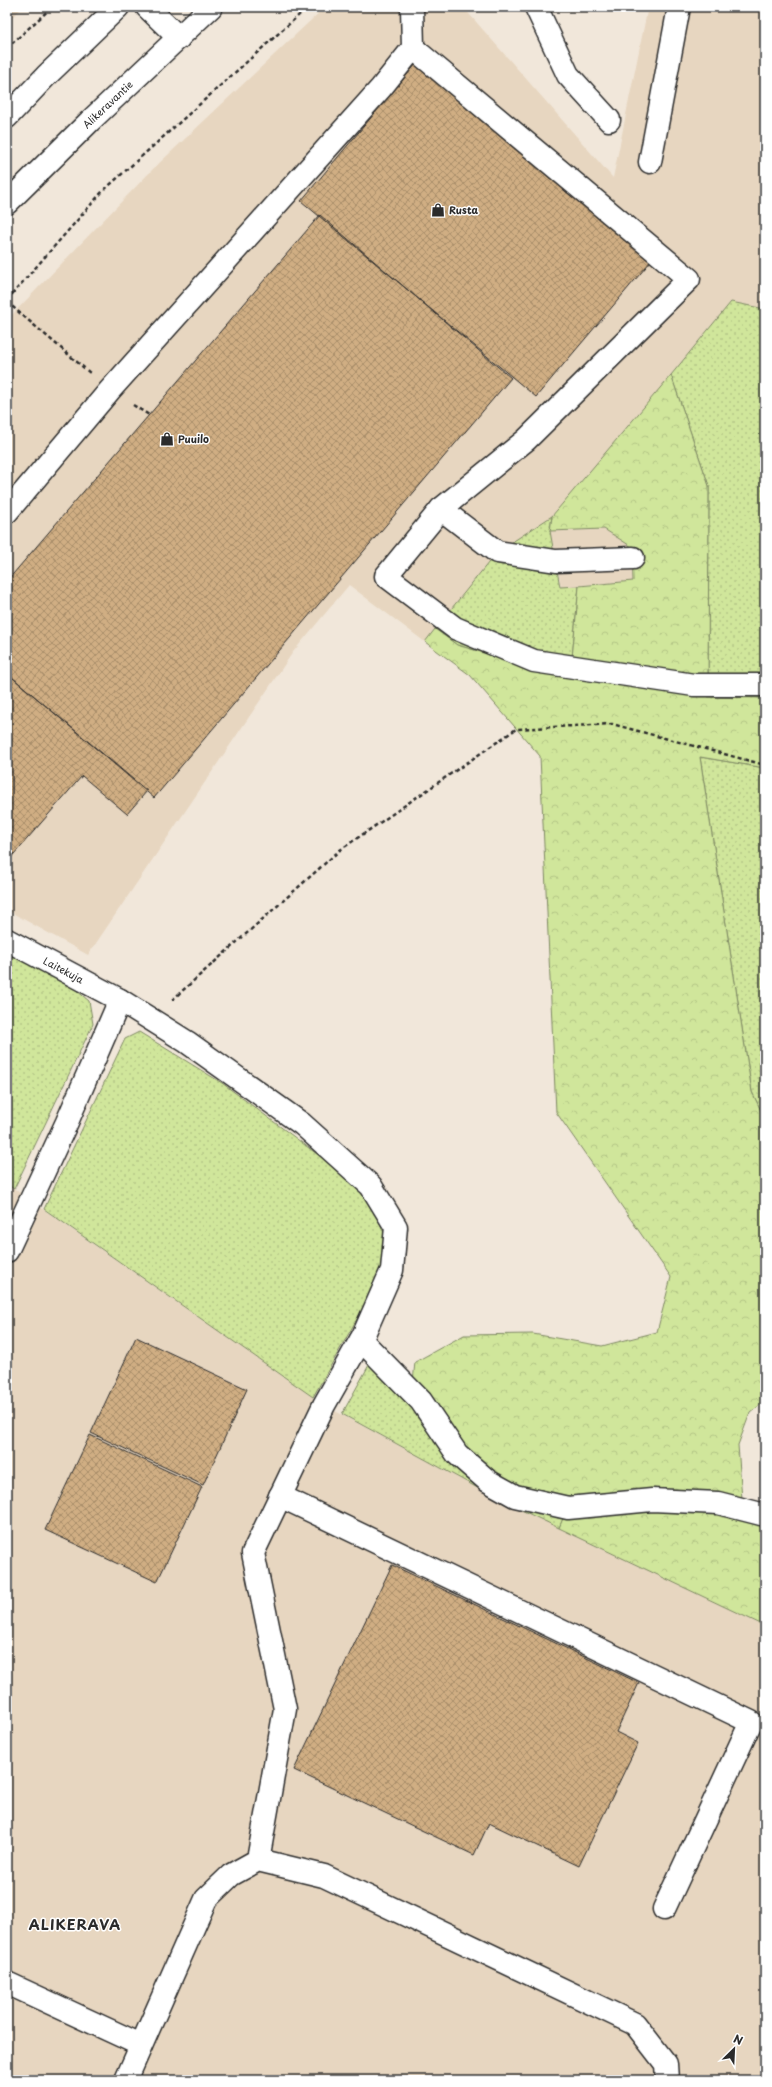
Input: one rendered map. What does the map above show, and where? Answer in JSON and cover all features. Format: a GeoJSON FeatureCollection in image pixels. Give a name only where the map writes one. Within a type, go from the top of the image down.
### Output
{"type":"FeatureCollection","features":[{"type":"Feature","properties":{"kind":"street"},"geometry":{"type":"LineString","coordinates":[[7,117],[46,76],[118,7]]}},
{"type":"Feature","properties":{"kind":"street"},"geometry":{"type":"LineString","coordinates":[[147,7],[179,38]]}},
{"type":"Feature","properties":{"kind":"street","name":"Alikeravantie"},"geometry":{"type":"LineString","coordinates":[[7,203],[90,121],[210,7]]}},
{"type":"Feature","properties":{"kind":"street"},"geometry":{"type":"LineString","coordinates":[[7,512],[110,390],[376,94],[413,48],[412,7]]}},
{"type":"Feature","properties":{"kind":"street"},"geometry":{"type":"LineString","coordinates":[[536,7],[568,75],[609,120]]}},
{"type":"Feature","properties":{"kind":"street"},"geometry":{"type":"LineString","coordinates":[[650,162],[679,7]]}},
{"type":"Feature","properties":{"kind":"street"},"geometry":{"type":"LineString","coordinates":[[413,48],[689,279],[526,440],[441,509],[386,576],[455,628],[534,661],[694,685],[765,685]]}},
{"type":"Feature","properties":{"kind":"street"},"geometry":{"type":"LineString","coordinates":[[441,509],[497,552],[556,561],[634,558]]}},
{"type":"Feature","properties":{"kind":"street","name":"Laitekuja"},"geometry":{"type":"LineString","coordinates":[[7,940],[120,1000],[187,1042],[302,1124],[371,1186],[396,1227],[392,1270],[361,1340],[324,1405],[253,1553],[285,1710],[258,1860]]}},
{"type":"Feature","properties":{"kind":"street"},"geometry":{"type":"LineString","coordinates":[[7,1251],[68,1122],[120,1000]]}},
{"type":"Feature","properties":{"kind":"street"},"geometry":{"type":"LineString","coordinates":[[361,1340],[421,1401],[457,1454],[488,1481],[515,1496],[568,1508],[652,1500],[718,1503],[765,1515]]}},
{"type":"Feature","properties":{"kind":"street"},"geometry":{"type":"LineString","coordinates":[[280,1496],[751,1722],[664,1909]]}},
{"type":"Feature","properties":{"kind":"street"},"geometry":{"type":"LineString","coordinates":[[126,2080],[206,1900],[231,1874],[258,1860],[324,1876],[635,2024],[666,2064],[667,2080]]}},
{"type":"Feature","properties":{"kind":"street"},"geometry":{"type":"LineString","coordinates":[[7,1983],[142,2045]]}},
{"type":"Feature","properties":{"kind":"path"},"geometry":{"type":"LineString","coordinates":[[7,48],[52,7]]}},
{"type":"Feature","properties":{"kind":"path"},"geometry":{"type":"LineString","coordinates":[[110,390],[7,301],[103,191],[308,7]]}},
{"type":"Feature","properties":{"kind":"path"},"geometry":{"type":"LineString","coordinates":[[150,1019],[340,850],[516,729],[612,724],[765,765]]}},
{"type":"Feature","properties":{"kind":"shaded area"},"geometry":{"type":"Polygon","coordinates":[[[7,7],[23,7],[7,22],[7,7]]]}},
{"type":"Feature","properties":{"kind":"shaded area"},"geometry":{"type":"Polygon","coordinates":[[[325,7],[463,7],[613,178],[648,7],[765,7],[765,309],[731,302],[619,439],[552,516],[497,552],[425,642],[349,585],[293,652],[88,955],[7,910],[7,320],[153,169],[325,7]]]}},
{"type":"Feature","properties":{"kind":"shaded area"},"geometry":{"type":"Polygon","coordinates":[[[604,529],[632,547],[633,581],[561,587],[550,531],[604,529]]]}},
{"type":"Feature","properties":{"kind":"shaded area"},"geometry":{"type":"Polygon","coordinates":[[[7,1184],[324,1405],[496,1498],[765,1626],[765,2080],[7,2080],[7,1184]]]}},
{"type":"Feature","properties":{"kind":"green space"},"geometry":{"type":"Polygon","coordinates":[[[731,302],[765,309],[765,698],[708,698],[709,486],[671,375],[731,302]]]}},
{"type":"Feature","properties":{"kind":"green space"},"geometry":{"type":"Polygon","coordinates":[[[671,375],[709,486],[708,697],[765,698],[765,768],[700,757],[752,1092],[765,1119],[765,1401],[750,1413],[738,1445],[743,1513],[765,1520],[765,1626],[559,1528],[566,1511],[520,1491],[469,1456],[413,1382],[415,1362],[464,1335],[533,1334],[602,1346],[657,1332],[671,1277],[556,1112],[540,756],[470,675],[425,642],[435,629],[457,645],[570,678],[579,586],[633,581],[632,547],[604,529],[550,531],[552,516],[671,375]]]}},
{"type":"Feature","properties":{"kind":"green space"},"geometry":{"type":"Polygon","coordinates":[[[552,516],[550,531],[560,587],[579,586],[570,678],[457,645],[435,629],[497,552],[552,516]]]}},
{"type":"Feature","properties":{"kind":"green space"},"geometry":{"type":"Polygon","coordinates":[[[700,757],[765,768],[765,1119],[752,1092],[700,757]]]}},
{"type":"Feature","properties":{"kind":"green space"},"geometry":{"type":"Polygon","coordinates":[[[7,952],[69,984],[89,1001],[93,1024],[14,1189],[7,1184],[7,952]]]}},
{"type":"Feature","properties":{"kind":"green space"},"geometry":{"type":"Polygon","coordinates":[[[139,1032],[222,1083],[337,1169],[372,1203],[384,1233],[381,1268],[371,1294],[313,1397],[44,1209],[125,1039],[139,1032]]]}},
{"type":"Feature","properties":{"kind":"green space"},"geometry":{"type":"Polygon","coordinates":[[[375,1354],[568,1508],[559,1528],[496,1498],[342,1414],[375,1354]]]}},
{"type":"Feature","properties":{"kind":"building"},"geometry":{"type":"Polygon","coordinates":[[[416,64],[651,261],[536,397],[301,201],[416,64]]]}},
{"type":"Feature","properties":{"kind":"building"},"geometry":{"type":"Polygon","coordinates":[[[320,215],[511,378],[154,798],[7,673],[7,581],[320,215]]]}},
{"type":"Feature","properties":{"kind":"building"},"geometry":{"type":"Polygon","coordinates":[[[7,673],[147,791],[127,814],[82,776],[7,862],[7,673]]]}},
{"type":"Feature","properties":{"kind":"building"},"geometry":{"type":"Polygon","coordinates":[[[136,1337],[247,1389],[203,1485],[91,1433],[136,1337]]]}},
{"type":"Feature","properties":{"kind":"building"},"geometry":{"type":"Polygon","coordinates":[[[90,1435],[202,1487],[157,1582],[45,1530],[90,1435]]]}},
{"type":"Feature","properties":{"kind":"building"},"geometry":{"type":"Polygon","coordinates":[[[392,1565],[639,1683],[616,1732],[638,1743],[579,1866],[489,1823],[474,1855],[294,1770],[392,1565]]]}},
{"type":"Feature","properties":{"kind":"place","name":"Rusta"},"geometry":{"type":"Point","coordinates":[438,210]}},
{"type":"Feature","properties":{"kind":"place","name":"Puuilo"},"geometry":{"type":"Point","coordinates":[167,439]}},
{"type":"Feature","properties":{"kind":"district","name":"ALIKERAVA"},"geometry":{"type":"Point","coordinates":[75,1925]}}]}
